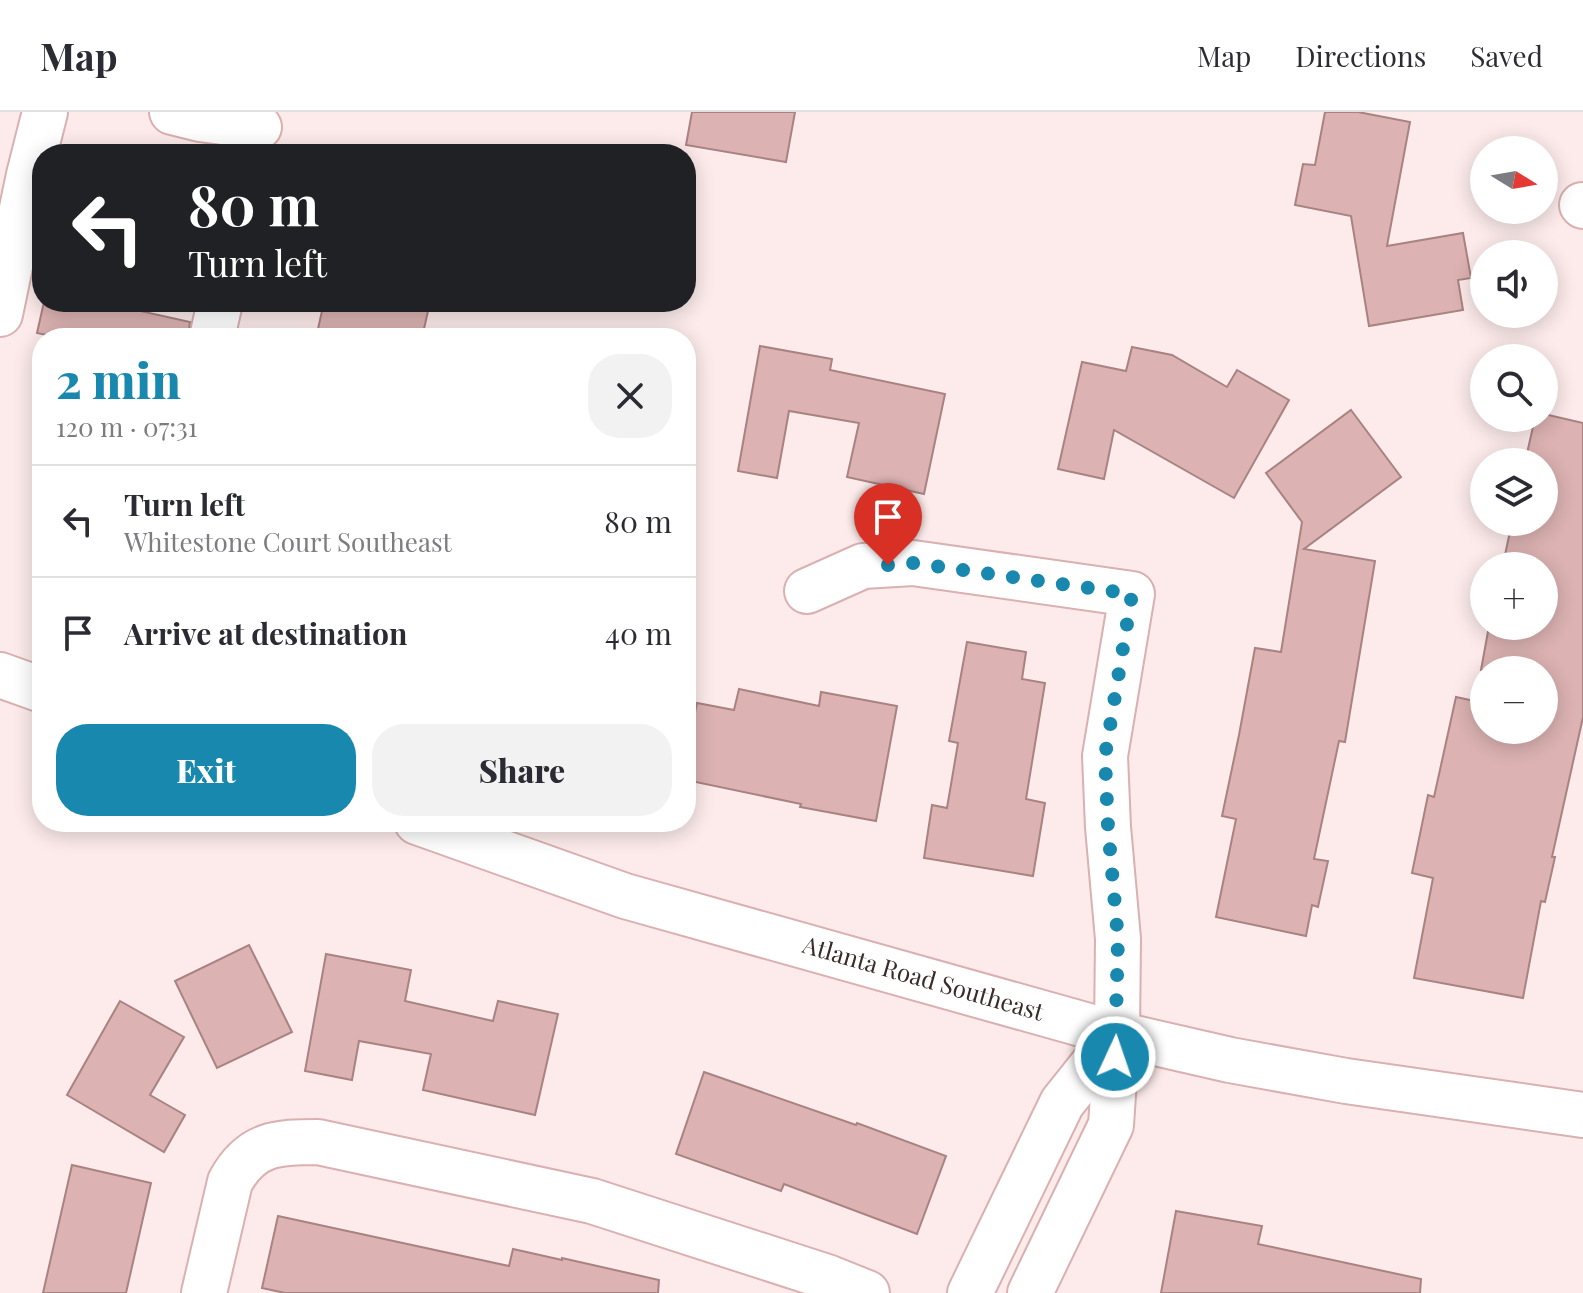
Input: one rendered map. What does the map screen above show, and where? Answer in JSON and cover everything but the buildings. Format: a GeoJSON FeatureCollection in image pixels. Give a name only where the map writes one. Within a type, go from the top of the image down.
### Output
{"type":"FeatureCollection","features":[{"type":"Feature","properties":{"kind":"street"},"geometry":{"type":"LineString","coordinates":[[37,144],[45,112]]}},
{"type":"Feature","properties":{"kind":"street"},"geometry":{"type":"LineString","coordinates":[[172,112],[258,131]]}},
{"type":"Feature","properties":{"kind":"street"},"geometry":{"type":"LineString","coordinates":[[0,314],[32,163]]}},
{"type":"Feature","properties":{"kind":"street"},"geometry":{"type":"LineString","coordinates":[[807,591],[863,566],[913,563],[1132,594],[1105,756],[1118,939],[1117,1034],[1111,1125],[1030,1293]]}},
{"type":"Feature","properties":{"kind":"street"},"geometry":{"type":"LineString","coordinates":[[0,675],[32,686]]}},
{"type":"Feature","properties":{"kind":"street","name":"Atlanta Road Southeast"},"geometry":{"type":"LineString","coordinates":[[445,832],[625,896],[1117,1034],[1230,1060],[1346,1081],[1583,1115]]}},
{"type":"Feature","properties":{"kind":"street"},"geometry":{"type":"LineString","coordinates":[[970,1293],[1062,1103],[1117,1034]]}},
{"type":"Feature","properties":{"kind":"street"},"geometry":{"type":"LineString","coordinates":[[204,1293],[230,1182],[238,1167],[251,1154],[268,1146],[282,1142],[318,1142],[592,1201],[827,1277],[867,1293]]}},
{"type":"Feature","properties":{"kind":"route"},"geometry":{"type":"LineString","coordinates":[[888,565],[913,563],[1132,594],[1105,756],[1118,939],[1115,1057]]}}]}
